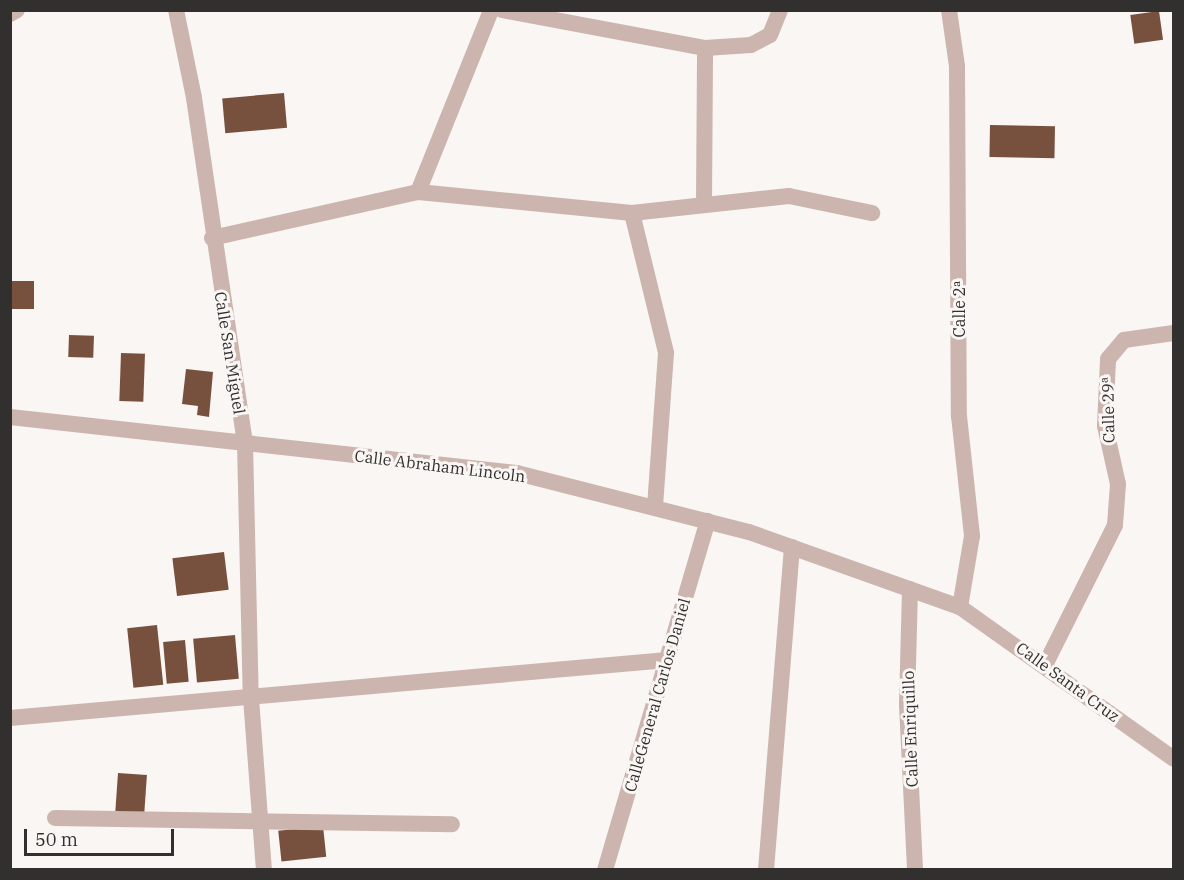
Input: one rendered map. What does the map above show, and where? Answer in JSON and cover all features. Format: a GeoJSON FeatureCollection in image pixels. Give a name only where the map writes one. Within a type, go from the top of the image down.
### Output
{"type":"FeatureCollection","features":[{"type":"Feature","properties":{"kind":"street"},"geometry":{"type":"LineString","coordinates":[[10,14],[16,10]]}},
{"type":"Feature","properties":{"kind":"street","name":"Calle San Miguel"},"geometry":{"type":"LineString","coordinates":[[176,10],[194,98],[212,238],[245,443],[251,698],[264,870]]}},
{"type":"Feature","properties":{"kind":"street"},"geometry":{"type":"LineString","coordinates":[[418,192],[491,10]]}},
{"type":"Feature","properties":{"kind":"street"},"geometry":{"type":"LineString","coordinates":[[502,10],[705,48],[751,45],[770,35],[780,10]]}},
{"type":"Feature","properties":{"kind":"street","name":"Calle 2ª"},"geometry":{"type":"LineString","coordinates":[[949,10],[957,66],[959,416],[972,536],[960,607]]}},
{"type":"Feature","properties":{"kind":"street"},"geometry":{"type":"LineString","coordinates":[[704,202],[705,48]]}},
{"type":"Feature","properties":{"kind":"street"},"geometry":{"type":"LineString","coordinates":[[212,238],[418,192],[632,213],[704,202],[789,196],[872,213]]}},
{"type":"Feature","properties":{"kind":"street"},"geometry":{"type":"LineString","coordinates":[[632,213],[666,353],[655,507]]}},
{"type":"Feature","properties":{"kind":"street","name":"Calle 29ª"},"geometry":{"type":"LineString","coordinates":[[1046,663],[1115,525],[1118,484],[1105,426],[1108,359],[1124,340],[1173,333]]}},
{"type":"Feature","properties":{"kind":"street","name":"Calle Abraham Lincoln"},"geometry":{"type":"LineString","coordinates":[[10,417],[517,473],[655,507],[792,547],[960,607]]}},
{"type":"Feature","properties":{"kind":"street","name":"CalleGeneral Carlos Daniel"},"geometry":{"type":"LineString","coordinates":[[605,870],[708,522]]}},
{"type":"Feature","properties":{"kind":"street"},"geometry":{"type":"LineString","coordinates":[[766,870],[792,547]]}},
{"type":"Feature","properties":{"kind":"street","name":"Calle Enriquillo"},"geometry":{"type":"LineString","coordinates":[[910,589],[907,705],[915,870]]}},
{"type":"Feature","properties":{"kind":"street","name":"Calle Santa Cruz"},"geometry":{"type":"LineString","coordinates":[[960,607],[1046,663],[1173,759]]}},
{"type":"Feature","properties":{"kind":"street"},"geometry":{"type":"LineString","coordinates":[[10,718],[667,660]]}},
{"type":"Feature","properties":{"kind":"street"},"geometry":{"type":"LineString","coordinates":[[55,818],[452,824]]}},
{"type":"Feature","properties":{"kind":"building"},"geometry":{"type":"Polygon","coordinates":[[[1159,11],[1163,40],[1134,44],[1130,15],[1159,11]]]}},
{"type":"Feature","properties":{"kind":"building"},"geometry":{"type":"Polygon","coordinates":[[[284,93],[287,128],[225,133],[222,98],[284,93]]]}},
{"type":"Feature","properties":{"kind":"building"},"geometry":{"type":"Polygon","coordinates":[[[990,125],[1055,126],[1054,158],[989,157],[990,125]]]}},
{"type":"Feature","properties":{"kind":"building"},"geometry":{"type":"Polygon","coordinates":[[[10,281],[34,281],[34,309],[10,309],[10,281]]]}},
{"type":"Feature","properties":{"kind":"building"},"geometry":{"type":"Polygon","coordinates":[[[69,335],[94,336],[93,358],[68,357],[69,335]]]}},
{"type":"Feature","properties":{"kind":"building"},"geometry":{"type":"Polygon","coordinates":[[[121,353],[145,354],[143,402],[119,401],[121,353]]]}},
{"type":"Feature","properties":{"kind":"building"},"geometry":{"type":"Polygon","coordinates":[[[186,369],[213,372],[209,417],[197,415],[198,406],[182,404],[186,369]]]}},
{"type":"Feature","properties":{"kind":"building"},"geometry":{"type":"Polygon","coordinates":[[[224,552],[229,590],[177,596],[172,558],[224,552]]]}},
{"type":"Feature","properties":{"kind":"building"},"geometry":{"type":"Polygon","coordinates":[[[157,625],[163,685],[133,688],[127,628],[157,625]]]}},
{"type":"Feature","properties":{"kind":"building"},"geometry":{"type":"Polygon","coordinates":[[[235,635],[239,679],[197,682],[193,639],[235,635]]]}},
{"type":"Feature","properties":{"kind":"building"},"geometry":{"type":"Polygon","coordinates":[[[185,640],[189,682],[167,684],[163,642],[185,640]]]}},
{"type":"Feature","properties":{"kind":"building"},"geometry":{"type":"Polygon","coordinates":[[[118,773],[147,775],[144,814],[115,812],[118,773]]]}},
{"type":"Feature","properties":{"kind":"building"},"geometry":{"type":"Polygon","coordinates":[[[323,826],[326,857],[281,862],[278,831],[323,826]]]}}]}
